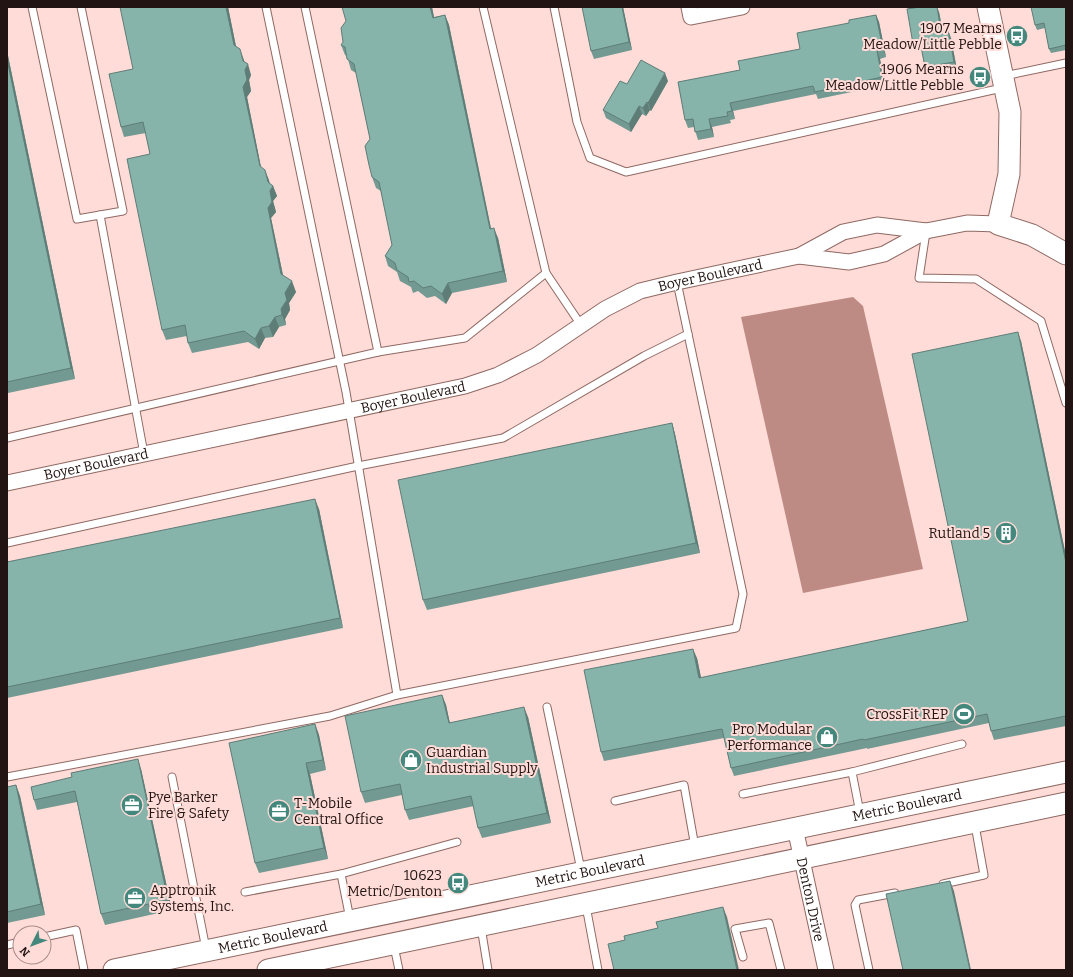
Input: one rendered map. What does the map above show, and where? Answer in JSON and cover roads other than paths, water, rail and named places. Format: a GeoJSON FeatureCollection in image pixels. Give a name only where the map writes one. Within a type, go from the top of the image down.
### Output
{"type":"FeatureCollection","features":[{"type":"Feature","properties":{"kind":"main road"},"geometry":{"type":"LineString","coordinates":[[988,7],[1010,112],[1009,174],[998,224]]}},
{"type":"Feature","properties":{"kind":"main road","name":"Boyer Boulevard"},"geometry":{"type":"LineString","coordinates":[[998,224],[1032,235],[1066,254]]}},
{"type":"Feature","properties":{"kind":"main road","name":"Metric Boulevard"},"geometry":{"type":"LineString","coordinates":[[114,970],[207,952],[1066,772]]}},
{"type":"Feature","properties":{"kind":"main road"},"geometry":{"type":"LineString","coordinates":[[268,970],[1066,803]]}},
{"type":"Feature","properties":{"kind":"street"},"geometry":{"type":"LineString","coordinates":[[690,12],[742,7]]}},
{"type":"Feature","properties":{"kind":"street","name":"Boyer Boulevard"},"geometry":{"type":"LineString","coordinates":[[799,256],[849,262],[884,254],[926,231],[966,223],[998,224]]}},
{"type":"Feature","properties":{"kind":"street","name":"Boyer Boulevard"},"geometry":{"type":"LineString","coordinates":[[7,483],[465,386],[498,375],[537,355],[605,309],[640,291],[799,256],[843,232],[877,225],[926,231]]}},
{"type":"Feature","properties":{"kind":"street","name":"Denton Drive"},"geometry":{"type":"LineString","coordinates":[[795,828],[826,970]]}},
{"type":"Feature","properties":{"kind":"lane"},"geometry":{"type":"LineString","coordinates":[[32,7],[77,219],[123,211],[81,7]]}},
{"type":"Feature","properties":{"kind":"lane"},"geometry":{"type":"LineString","coordinates":[[266,7],[349,411],[397,695]]}},
{"type":"Feature","properties":{"kind":"lane"},"geometry":{"type":"LineString","coordinates":[[305,7],[378,352]]}},
{"type":"Feature","properties":{"kind":"lane"},"geometry":{"type":"LineString","coordinates":[[483,7],[546,273],[581,325]]}},
{"type":"Feature","properties":{"kind":"lane"},"geometry":{"type":"LineString","coordinates":[[554,7],[577,122],[590,158],[626,172],[1004,82],[1066,63]]}},
{"type":"Feature","properties":{"kind":"lane"},"geometry":{"type":"LineString","coordinates":[[100,215],[144,454]]}},
{"type":"Feature","properties":{"kind":"lane"},"geometry":{"type":"LineString","coordinates":[[926,231],[920,278],[976,279],[1041,321],[1066,403]]}},
{"type":"Feature","properties":{"kind":"lane"},"geometry":{"type":"LineString","coordinates":[[7,438],[378,352],[465,338],[546,273]]}},
{"type":"Feature","properties":{"kind":"lane"},"geometry":{"type":"LineString","coordinates":[[7,777],[330,716],[397,695],[736,628],[744,594],[677,282]]}},
{"type":"Feature","properties":{"kind":"lane"},"geometry":{"type":"LineString","coordinates":[[7,543],[358,466],[503,438],[644,356],[688,334]]}},
{"type":"Feature","properties":{"kind":"lane"},"geometry":{"type":"LineString","coordinates":[[548,707],[581,873]]}},
{"type":"Feature","properties":{"kind":"lane"},"geometry":{"type":"LineString","coordinates":[[743,794],[852,772],[962,744]]}},
{"type":"Feature","properties":{"kind":"lane"},"geometry":{"type":"LineString","coordinates":[[852,772],[860,815]]}},
{"type":"Feature","properties":{"kind":"lane"},"geometry":{"type":"LineString","coordinates":[[172,777],[207,952]]}},
{"type":"Feature","properties":{"kind":"lane"},"geometry":{"type":"LineString","coordinates":[[615,801],[684,785],[696,849]]}},
{"type":"Feature","properties":{"kind":"lane"},"geometry":{"type":"LineString","coordinates":[[936,885],[984,875],[975,822]]}},
{"type":"Feature","properties":{"kind":"lane"},"geometry":{"type":"LineString","coordinates":[[245,892],[341,874],[457,842]]}},
{"type":"Feature","properties":{"kind":"lane"},"geometry":{"type":"LineString","coordinates":[[341,874],[350,921]]}},
{"type":"Feature","properties":{"kind":"lane"},"geometry":{"type":"LineString","coordinates":[[869,970],[855,905],[856,902],[858,900],[904,891]]}},
{"type":"Feature","properties":{"kind":"lane"},"geometry":{"type":"LineString","coordinates":[[585,904],[598,970]]}},
{"type":"Feature","properties":{"kind":"lane"},"geometry":{"type":"LineString","coordinates":[[743,956],[735,929],[769,923],[781,970]]}},
{"type":"Feature","properties":{"kind":"lane"},"geometry":{"type":"LineString","coordinates":[[480,926],[488,970]]}},
{"type":"Feature","properties":{"kind":"lane"},"geometry":{"type":"LineString","coordinates":[[52,935],[76,930],[84,970]]}},
{"type":"Feature","properties":{"kind":"lane"},"geometry":{"type":"LineString","coordinates":[[393,944],[399,970]]}},
{"type":"Feature","properties":{"kind":"place","name":"1907 Mearns Meadow/Little Pebble"},"geometry":{"type":"Point","coordinates":[1017,36]}},
{"type":"Feature","properties":{"kind":"place","name":"1906 Mearns Meadow/Little Pebble"},"geometry":{"type":"Point","coordinates":[980,77]}},
{"type":"Feature","properties":{"kind":"place","name":"Rutland 5"},"geometry":{"type":"Point","coordinates":[1006,533]}},
{"type":"Feature","properties":{"kind":"place","name":"CrossFit REP"},"geometry":{"type":"Point","coordinates":[964,714]}},
{"type":"Feature","properties":{"kind":"place","name":"Pro Modular Performance"},"geometry":{"type":"Point","coordinates":[827,737]}},
{"type":"Feature","properties":{"kind":"place","name":"Guardian Industrial Supply"},"geometry":{"type":"Point","coordinates":[411,760]}},
{"type":"Feature","properties":{"kind":"place","name":"Pye Barker Fire & Safety"},"geometry":{"type":"Point","coordinates":[132,805]}},
{"type":"Feature","properties":{"kind":"place","name":"T-Mobile Central Office"},"geometry":{"type":"Point","coordinates":[279,811]}},
{"type":"Feature","properties":{"kind":"place","name":"10623 Metric/Denton"},"geometry":{"type":"Point","coordinates":[458,883]}},
{"type":"Feature","properties":{"kind":"place","name":"Apptronik Systems, Inc."},"geometry":{"type":"Point","coordinates":[135,898]}}]}
